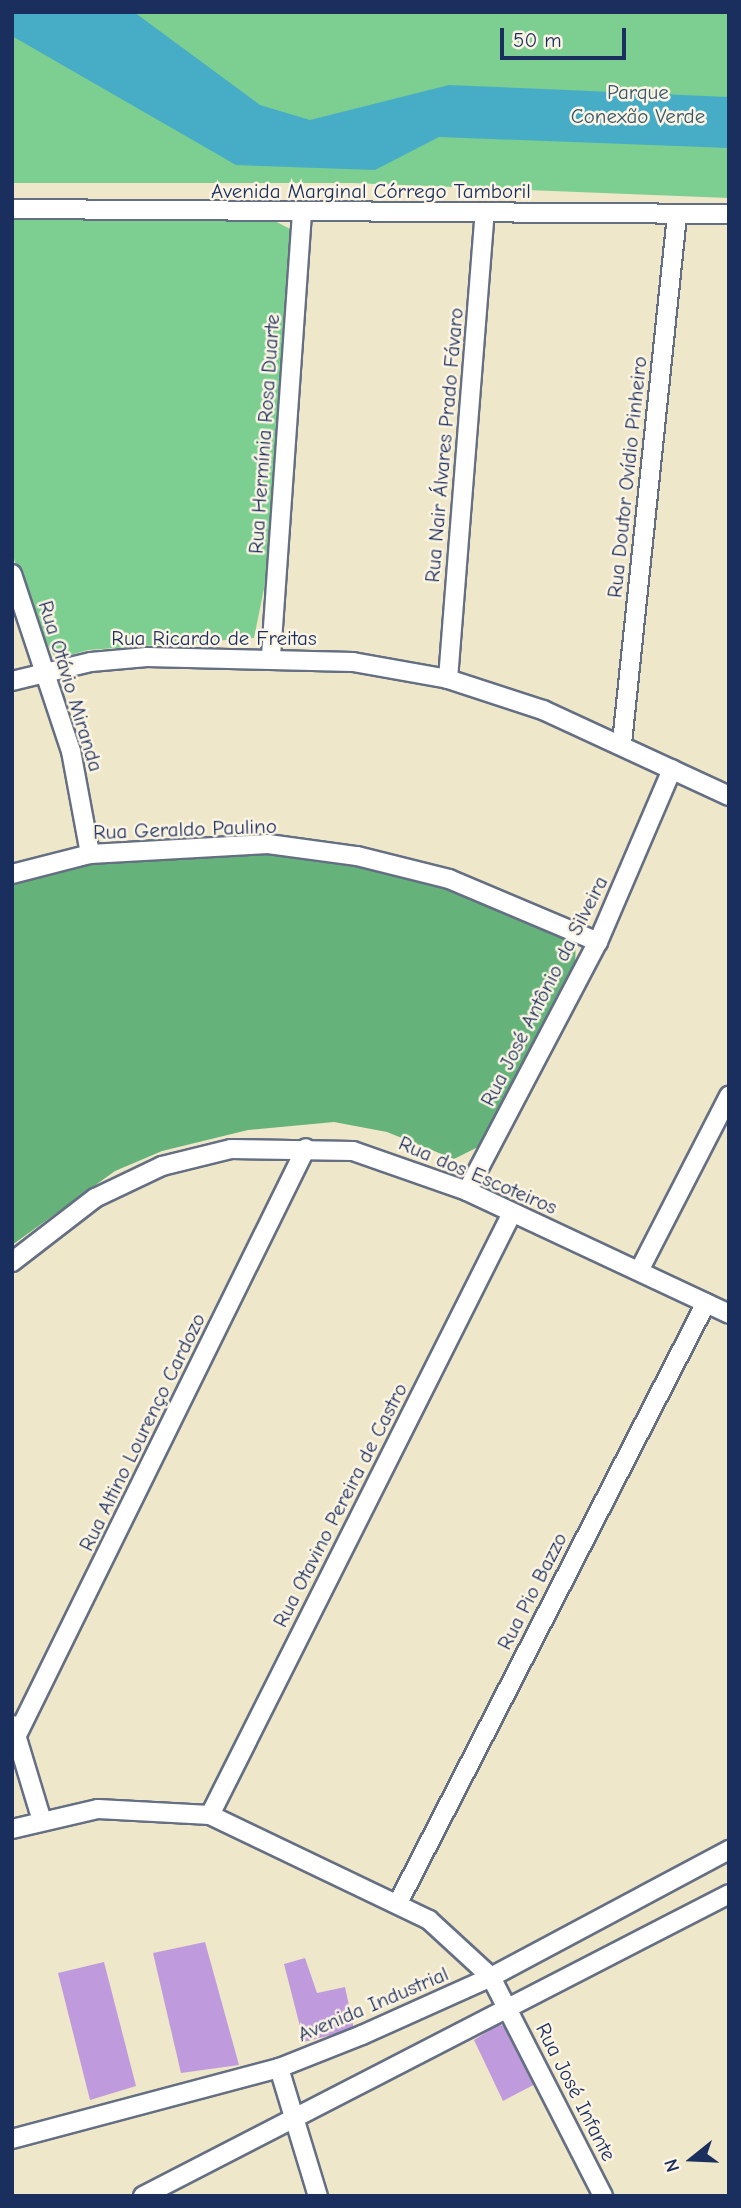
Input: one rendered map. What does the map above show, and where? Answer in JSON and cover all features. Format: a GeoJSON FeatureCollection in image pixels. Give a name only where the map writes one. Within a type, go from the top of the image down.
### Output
{"type":"FeatureCollection","features":[{"type":"Feature","properties":{"kind":"street","name":"Avenida Marginal Córrego Tamboril"},"geometry":{"type":"LineString","coordinates":[[12,209],[302,214],[729,214]]}},
{"type":"Feature","properties":{"kind":"street","name":"Rua Hermínia Rosa Duarte"},"geometry":{"type":"LineString","coordinates":[[271,656],[302,214]]}},
{"type":"Feature","properties":{"kind":"street","name":"Rua Nair Álvares Prado Fávaro"},"geometry":{"type":"LineString","coordinates":[[448,679],[485,214]]}},
{"type":"Feature","properties":{"kind":"street","name":"Rua Doutor Ovídio Pinheiro"},"geometry":{"type":"LineString","coordinates":[[622,743],[677,215]]}},
{"type":"Feature","properties":{"kind":"street","name":"Rua Otávio Miranda"},"geometry":{"type":"LineString","coordinates":[[12,574],[47,670],[71,751],[90,854]]}},
{"type":"Feature","properties":{"kind":"street","name":"Rua Ricardo de Freitas"},"geometry":{"type":"LineString","coordinates":[[12,681],[47,670],[147,657],[271,656],[448,679],[622,743],[729,796]]}},
{"type":"Feature","properties":{"kind":"street","name":"Rua José Antônio da Silveira"},"geometry":{"type":"LineString","coordinates":[[467,1191],[598,942],[672,769]]}},
{"type":"Feature","properties":{"kind":"street","name":"Rua Geraldo Paulino"},"geometry":{"type":"LineString","coordinates":[[12,874],[90,854],[268,844],[357,856],[449,879],[598,942]]}},
{"type":"Feature","properties":{"kind":"street"},"geometry":{"type":"LineString","coordinates":[[640,1269],[729,1096]]}},
{"type":"Feature","properties":{"kind":"street","name":"Rua dos Escoteiros"},"geometry":{"type":"LineString","coordinates":[[12,1262],[95,1198],[162,1166],[231,1149],[306,1148],[399,1162],[467,1191],[511,1215],[640,1269],[729,1314]]}},
{"type":"Feature","properties":{"kind":"street","name":"Rua Altino Lourenço Cardozo"},"geometry":{"type":"LineString","coordinates":[[14,1729],[306,1148]]}},
{"type":"Feature","properties":{"kind":"street","name":"Rua Otavino Pereira de Castro"},"geometry":{"type":"LineString","coordinates":[[210,1815],[511,1215]]}},
{"type":"Feature","properties":{"kind":"street","name":"Rua Pio Bazzo"},"geometry":{"type":"LineString","coordinates":[[399,1901],[706,1303]]}},
{"type":"Feature","properties":{"kind":"street"},"geometry":{"type":"LineString","coordinates":[[14,1729],[41,1818]]}},
{"type":"Feature","properties":{"kind":"street"},"geometry":{"type":"LineString","coordinates":[[12,1829],[41,1818],[98,1809],[210,1815]]}},
{"type":"Feature","properties":{"kind":"street","name":"Rua José Infante"},"geometry":{"type":"LineString","coordinates":[[210,1815],[399,1901],[461,1945],[491,1977],[603,2196]]}},
{"type":"Feature","properties":{"kind":"street","name":"Avenida Industrial"},"geometry":{"type":"LineString","coordinates":[[12,2139],[279,2068],[491,1977],[729,1850]]}},
{"type":"Feature","properties":{"kind":"street"},"geometry":{"type":"LineString","coordinates":[[143,2196],[296,2114],[509,2009],[729,1894]]}},
{"type":"Feature","properties":{"kind":"street"},"geometry":{"type":"LineString","coordinates":[[279,2068],[296,2114],[318,2196]]}},
{"type":"Feature","properties":{"kind":"green space","name":"Parque Conexão Verde"},"geometry":{"type":"Polygon","coordinates":[[[12,12],[729,12],[729,198],[353,183],[12,183],[12,12]]]}},
{"type":"Feature","properties":{"kind":"green space"},"geometry":{"type":"Polygon","coordinates":[[[12,215],[267,217],[296,232],[276,529],[254,638],[88,650],[56,659],[38,629],[12,553],[12,215]]]}},
{"type":"Feature","properties":{"kind":"green space"},"geometry":{"type":"Polygon","coordinates":[[[269,847],[448,879],[576,940],[575,965],[484,1144],[454,1159],[387,1132],[334,1122],[248,1130],[162,1151],[115,1171],[12,1245],[12,882],[94,861],[269,847]]]}},
{"type":"Feature","properties":{"kind":"water"},"geometry":{"type":"Polygon","coordinates":[[[12,12],[134,12],[260,105],[310,120],[449,85],[729,97],[729,148],[439,137],[375,170],[236,165],[12,36],[12,12]]]}},
{"type":"Feature","properties":{"kind":"building"},"geometry":{"type":"Polygon","coordinates":[[[205,1942],[239,2065],[181,2073],[153,1953],[205,1942]]]}},
{"type":"Feature","properties":{"kind":"building"},"geometry":{"type":"Polygon","coordinates":[[[305,1958],[317,1993],[345,1987],[354,2029],[304,2042],[284,1964],[305,1958]]]}},
{"type":"Feature","properties":{"kind":"building"},"geometry":{"type":"Polygon","coordinates":[[[104,1962],[136,2086],[90,2100],[58,1973],[104,1962]]]}},
{"type":"Feature","properties":{"kind":"building"},"geometry":{"type":"Polygon","coordinates":[[[498,2025],[511,2026],[541,2081],[503,2101],[474,2040],[498,2025]]]}}]}
